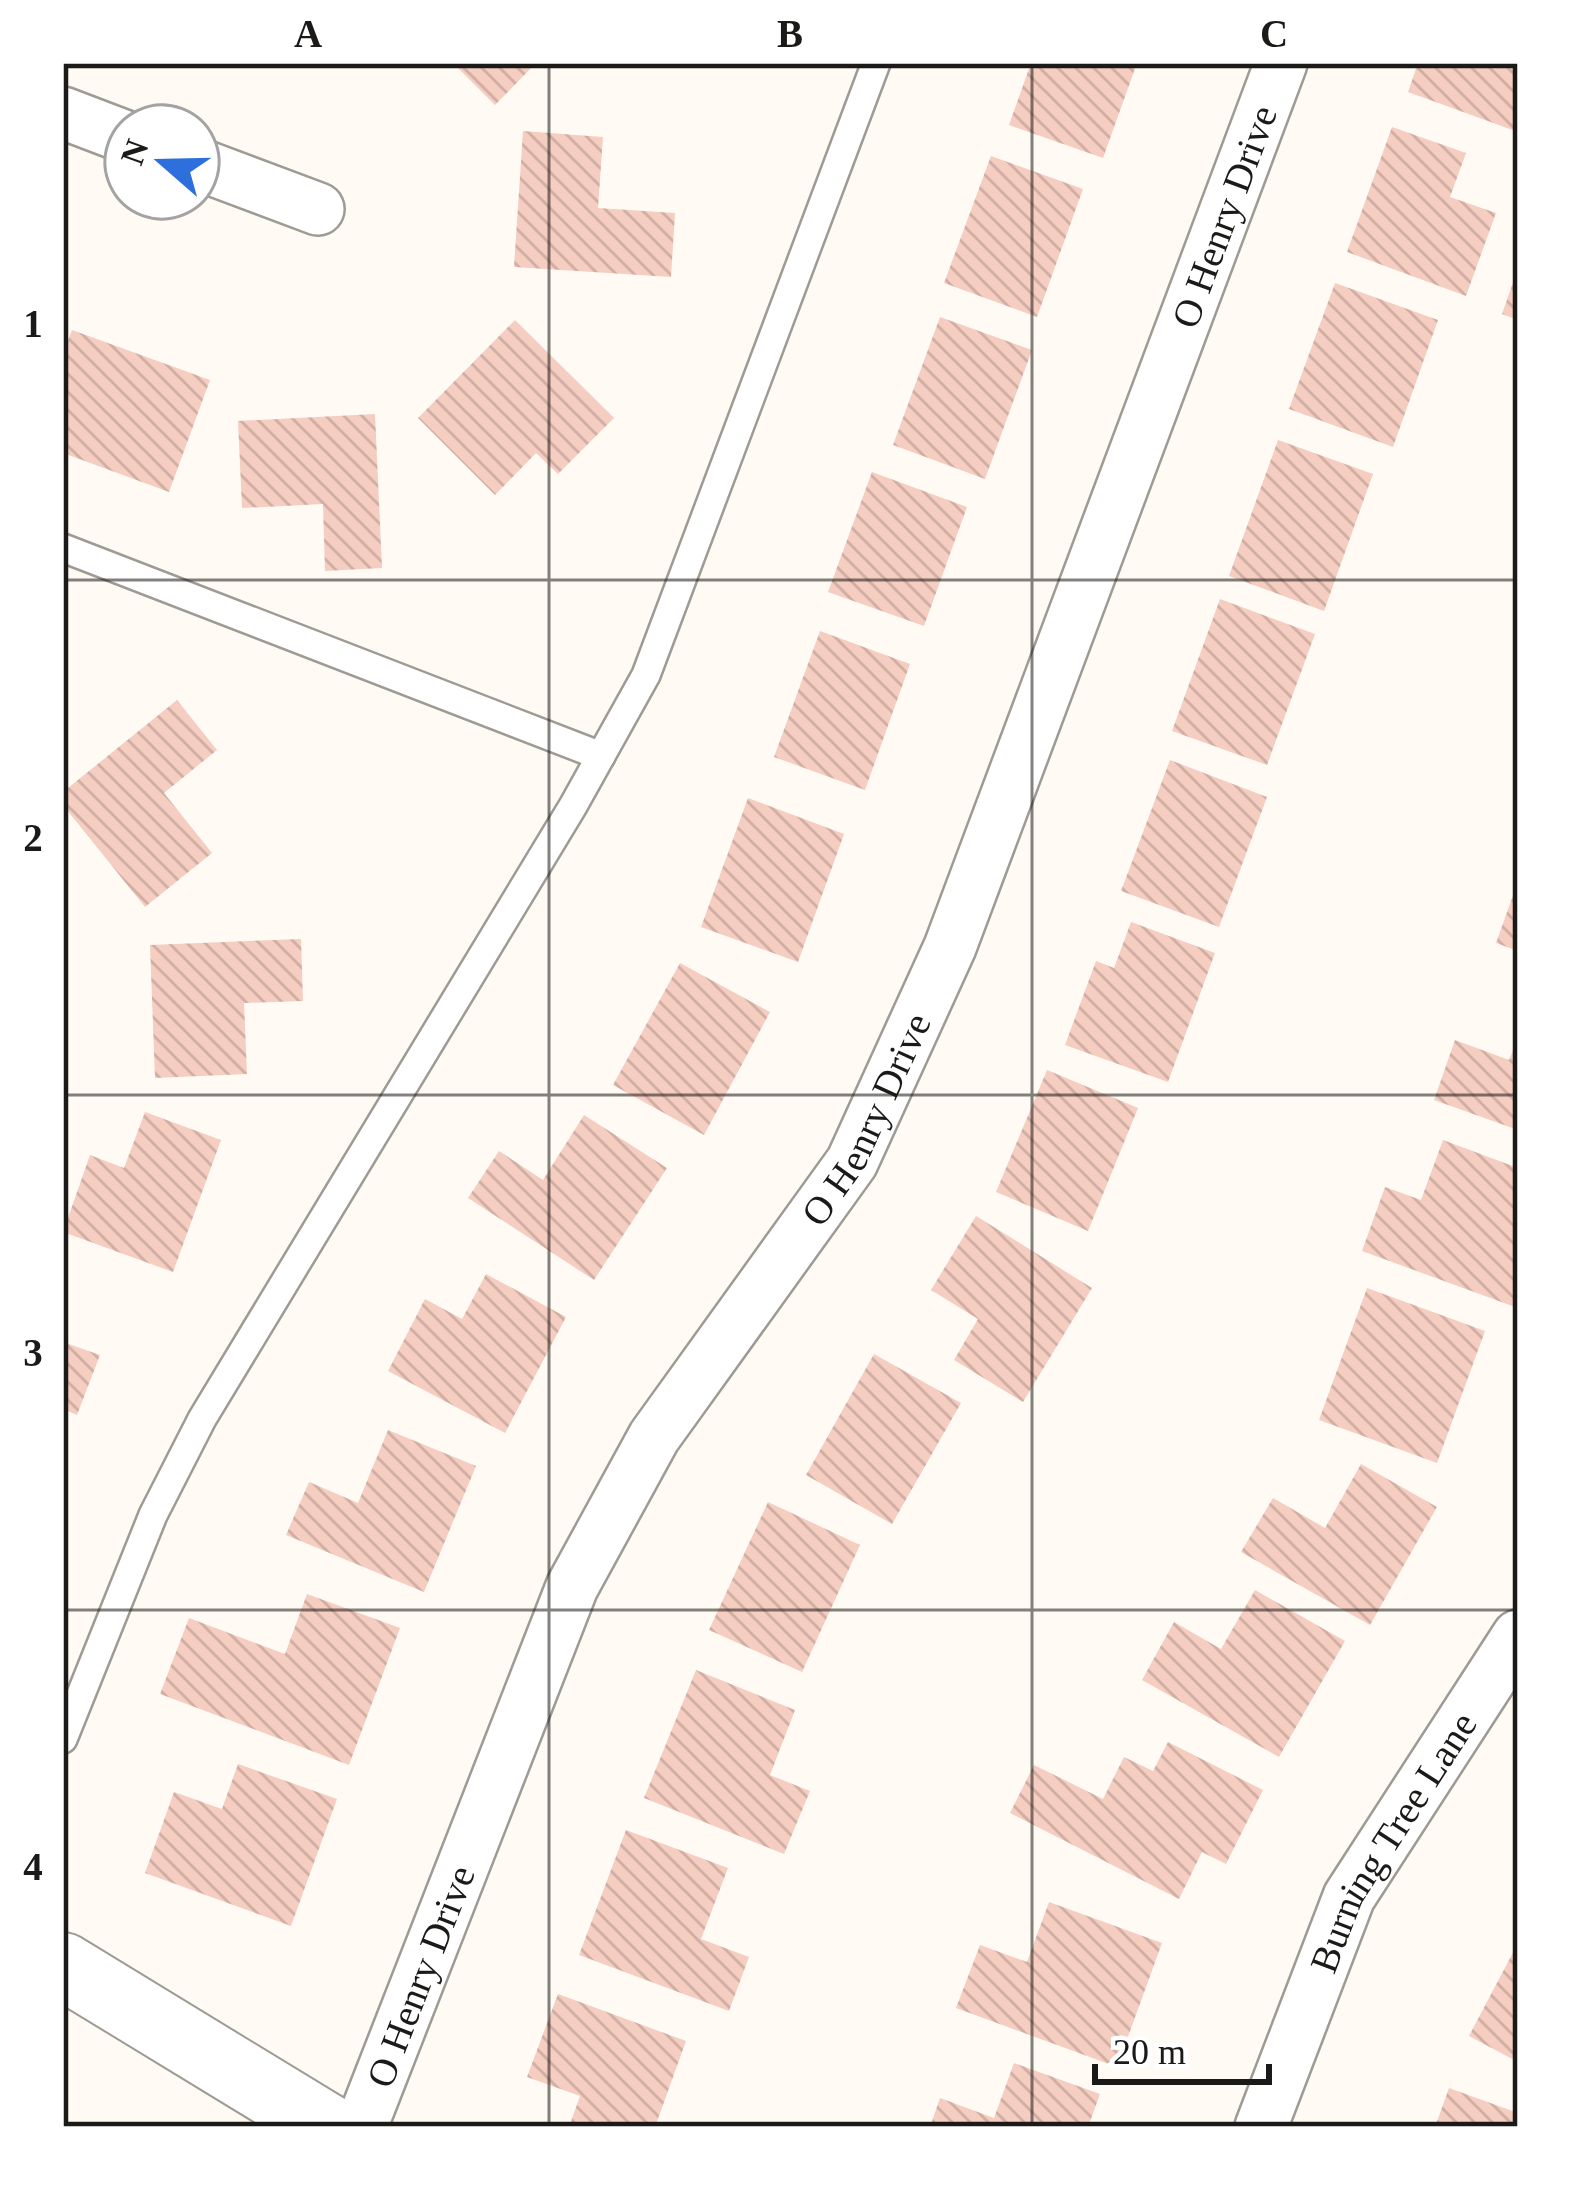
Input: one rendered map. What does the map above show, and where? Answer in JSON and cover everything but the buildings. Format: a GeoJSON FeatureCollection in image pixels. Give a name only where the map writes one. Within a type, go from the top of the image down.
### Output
{"type":"FeatureCollection","features":[{"type":"Feature","properties":{"kind":"street","name":"O Henry Drive"},"geometry":{"type":"LineString","coordinates":[[361,2127],[572,1587],[654,1437],[852,1162],[950,947],[1281,63]]}},
{"type":"Feature","properties":{"kind":"street"},"geometry":{"type":"LineString","coordinates":[[63,113],[102,127]]}},
{"type":"Feature","properties":{"kind":"street"},"geometry":{"type":"LineString","coordinates":[[222,173],[318,209]]}},
{"type":"Feature","properties":{"kind":"street","name":"Burning Tree Lane"},"geometry":{"type":"LineString","coordinates":[[1262,2127],[1349,1897],[1518,1636]]}},
{"type":"Feature","properties":{"kind":"street"},"geometry":{"type":"LineString","coordinates":[[63,1966],[295,2118]]}},
{"type":"Feature","properties":{"kind":"lane"},"geometry":{"type":"LineString","coordinates":[[63,1738],[153,1516],[202,1419],[646,675],[876,63]]}},
{"type":"Feature","properties":{"kind":"lane"},"geometry":{"type":"LineString","coordinates":[[63,548],[601,756]]}}]}
